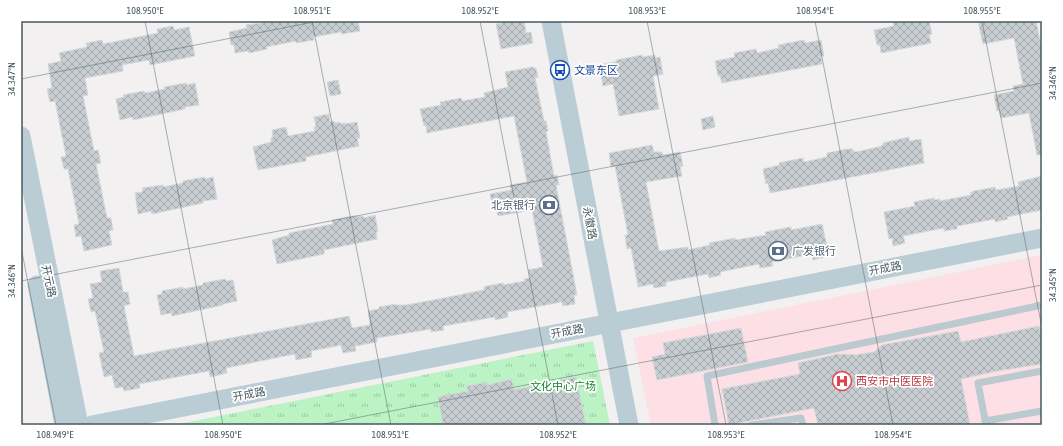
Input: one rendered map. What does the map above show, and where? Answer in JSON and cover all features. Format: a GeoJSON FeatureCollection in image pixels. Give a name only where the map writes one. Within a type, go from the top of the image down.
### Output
{"type":"FeatureCollection","features":[{"type":"Feature","properties":{"kind":"street","name":"永徽路"},"geometry":{"type":"LineString","coordinates":[[551,21],[629,425]]}},
{"type":"Feature","properties":{"kind":"street","name":"开元路"},"geometry":{"type":"LineString","coordinates":[[21,136],[79,425]]}},
{"type":"Feature","properties":{"kind":"street","name":"开元路"},"geometry":{"type":"LineString","coordinates":[[21,201],[64,425]]}},
{"type":"Feature","properties":{"kind":"street","name":"开成路"},"geometry":{"type":"LineString","coordinates":[[92,425],[609,322],[1042,238]]}},
{"type":"Feature","properties":{"kind":"lane"},"geometry":{"type":"LineString","coordinates":[[714,425],[707,376],[1042,305]]}},
{"type":"Feature","properties":{"kind":"lane"},"geometry":{"type":"LineString","coordinates":[[1042,371],[978,383],[986,423],[1042,411]]}},
{"type":"Feature","properties":{"kind":"lane"},"geometry":{"type":"LineString","coordinates":[[752,425],[801,418],[803,425]]}},
{"type":"Feature","properties":{"kind":"shaded area","name":"西安市中医医院"},"geometry":{"type":"Polygon","coordinates":[[[1042,255],[1042,425],[651,425],[633,338],[1042,255]]]}},
{"type":"Feature","properties":{"kind":"green space","name":"文化中心广场"},"geometry":{"type":"Polygon","coordinates":[[[593,341],[610,425],[174,425],[593,341]]]}},
{"type":"Feature","properties":{"kind":"building"},"geometry":{"type":"Polygon","coordinates":[[[277,21],[358,21],[360,31],[342,34],[341,32],[313,37],[314,40],[296,43],[296,41],[266,47],[267,49],[249,53],[248,51],[235,53],[234,45],[231,45],[229,32],[247,28],[246,25],[277,21]]]}},
{"type":"Feature","properties":{"kind":"building"},"geometry":{"type":"Polygon","coordinates":[[[512,21],[524,21],[526,33],[531,32],[533,43],[501,49],[496,24],[512,21]]]}},
{"type":"Feature","properties":{"kind":"building"},"geometry":{"type":"Polygon","coordinates":[[[893,21],[929,21],[932,34],[929,35],[931,43],[881,53],[880,45],[877,45],[874,30],[894,26],[893,21]]]}},
{"type":"Feature","properties":{"kind":"building"},"geometry":{"type":"Polygon","coordinates":[[[978,21],[1036,21],[1042,50],[1042,155],[1037,155],[1029,113],[1001,118],[999,110],[997,111],[994,95],[1014,91],[1013,86],[1023,84],[1014,38],[983,44],[978,21]]]}},
{"type":"Feature","properties":{"kind":"building"},"geometry":{"type":"Polygon","coordinates":[[[173,26],[174,30],[189,27],[195,56],[150,65],[149,60],[122,65],[123,71],[85,78],[88,95],[83,96],[94,151],[98,150],[101,163],[96,164],[107,218],[111,218],[113,230],[109,231],[112,245],[84,251],[81,236],[76,237],[74,225],[79,224],[68,169],[64,169],[61,157],[66,156],[55,101],[50,102],[47,89],[52,88],[48,64],[61,61],[59,53],[87,47],[86,43],[102,40],[103,44],[158,33],[157,29],[173,26]]]}},
{"type":"Feature","properties":{"kind":"building"},"geometry":{"type":"Polygon","coordinates":[[[804,40],[805,43],[821,40],[824,56],[821,56],[822,64],[722,83],[720,76],[718,76],[715,61],[735,57],[734,53],[756,49],[757,53],[779,48],[778,45],[804,40]]]}},
{"type":"Feature","properties":{"kind":"building"},"geometry":{"type":"Polygon","coordinates":[[[642,55],[642,57],[655,55],[655,58],[660,57],[663,74],[653,76],[659,109],[619,116],[613,84],[603,86],[600,69],[604,68],[603,64],[642,55]]]}},
{"type":"Feature","properties":{"kind":"building"},"geometry":{"type":"Polygon","coordinates":[[[533,67],[536,68],[538,77],[535,78],[544,121],[546,121],[548,131],[546,132],[554,176],[557,175],[559,185],[556,185],[577,295],[574,295],[575,304],[563,306],[562,302],[507,312],[508,317],[495,320],[495,317],[443,326],[444,330],[431,332],[431,329],[377,338],[377,342],[355,346],[356,351],[343,353],[341,345],[311,351],[312,357],[296,360],[295,354],[226,368],[227,373],[210,377],[209,371],[139,384],[140,388],[124,391],[123,387],[115,388],[112,375],[104,377],[99,353],[104,352],[95,311],[91,312],[88,299],[93,298],[90,284],[102,282],[100,271],[119,268],[123,292],[128,292],[130,304],[124,306],[134,356],[349,316],[352,328],[370,325],[368,311],[379,309],[379,307],[396,304],[406,305],[439,299],[484,290],[484,287],[487,286],[525,281],[524,279],[530,278],[528,270],[543,267],[532,210],[498,216],[496,206],[493,207],[490,194],[511,190],[510,185],[527,182],[514,116],[427,133],[426,125],[424,126],[420,109],[441,105],[440,102],[461,98],[462,101],[485,97],[484,93],[508,87],[505,72],[533,67]]]}},
{"type":"Feature","properties":{"kind":"building"},"geometry":{"type":"Polygon","coordinates":[[[338,80],[341,94],[330,96],[327,82],[338,80]]]}},
{"type":"Feature","properties":{"kind":"building"},"geometry":{"type":"Polygon","coordinates":[[[186,83],[187,85],[195,83],[199,105],[133,120],[133,117],[120,120],[116,99],[124,97],[123,95],[144,91],[145,93],[165,89],[164,87],[186,83]]]}},
{"type":"Feature","properties":{"kind":"building"},"geometry":{"type":"Polygon","coordinates":[[[329,114],[330,122],[334,121],[335,123],[340,122],[340,124],[345,124],[357,122],[360,138],[357,138],[359,146],[306,157],[306,161],[258,170],[253,147],[271,142],[271,138],[273,137],[272,130],[286,127],[288,136],[315,131],[314,127],[316,126],[314,117],[329,114]]]}},
{"type":"Feature","properties":{"kind":"building"},"geometry":{"type":"Polygon","coordinates":[[[713,116],[715,127],[703,130],[701,119],[713,116]]]}},
{"type":"Feature","properties":{"kind":"building"},"geometry":{"type":"Polygon","coordinates":[[[909,137],[909,141],[921,139],[924,163],[770,193],[768,183],[766,184],[763,169],[780,165],[779,163],[803,158],[804,162],[827,157],[827,153],[847,149],[853,149],[853,151],[856,152],[878,147],[883,145],[883,143],[909,137]]]}},
{"type":"Feature","properties":{"kind":"building"},"geometry":{"type":"Polygon","coordinates":[[[652,145],[654,152],[662,152],[663,155],[680,152],[683,166],[680,167],[682,176],[646,182],[659,251],[688,247],[688,250],[710,245],[709,243],[735,238],[735,240],[766,235],[765,232],[791,227],[791,230],[822,224],[828,251],[824,252],[825,257],[813,260],[811,254],[772,262],[773,266],[760,268],[759,264],[720,272],[721,275],[709,278],[708,274],[666,282],[666,286],[654,288],[653,284],[638,287],[631,248],[627,249],[625,235],[628,235],[615,166],[611,167],[609,153],[652,145]]]}},
{"type":"Feature","properties":{"kind":"building"},"geometry":{"type":"Polygon","coordinates":[[[1042,176],[1042,210],[1007,217],[1008,219],[995,222],[995,219],[957,226],[957,229],[944,231],[944,228],[903,236],[905,243],[893,246],[892,238],[889,239],[884,212],[915,206],[914,202],[934,198],[935,200],[940,199],[940,201],[971,195],[970,193],[974,191],[995,187],[996,190],[1019,186],[1018,182],[1042,176]]]}},
{"type":"Feature","properties":{"kind":"building"},"geometry":{"type":"Polygon","coordinates":[[[205,177],[205,179],[213,177],[217,199],[152,214],[151,211],[138,214],[135,193],[143,192],[142,188],[163,185],[163,187],[183,183],[183,181],[205,177]]]}},
{"type":"Feature","properties":{"kind":"building"},"geometry":{"type":"Polygon","coordinates":[[[375,215],[378,231],[376,232],[377,239],[324,250],[324,254],[277,264],[272,240],[289,235],[289,233],[333,224],[332,220],[353,216],[363,216],[364,218],[375,215]]]}},
{"type":"Feature","properties":{"kind":"building"},"geometry":{"type":"Polygon","coordinates":[[[225,279],[226,281],[233,280],[237,301],[172,316],[171,313],[161,315],[157,295],[162,294],[162,291],[183,287],[183,289],[203,285],[203,283],[225,279]]]}},
{"type":"Feature","properties":{"kind":"building"},"geometry":{"type":"Polygon","coordinates":[[[1039,326],[1042,339],[1042,364],[997,371],[961,379],[970,425],[818,425],[814,408],[729,425],[722,389],[800,374],[798,363],[838,354],[855,355],[874,352],[882,345],[958,331],[961,342],[1039,326]]]}},
{"type":"Feature","properties":{"kind":"building"},"geometry":{"type":"Polygon","coordinates":[[[741,328],[748,362],[657,380],[652,357],[665,354],[663,343],[741,328]]]}},
{"type":"Feature","properties":{"kind":"building"},"geometry":{"type":"Polygon","coordinates":[[[576,377],[586,425],[443,425],[438,397],[468,391],[467,386],[487,382],[487,385],[512,379],[514,390],[576,377]]]}},
{"type":"Feature","properties":{"kind":"place","name":"文景东区"},"geometry":{"type":"Point","coordinates":[560,70]}},
{"type":"Feature","properties":{"kind":"place","name":"北京银行"},"geometry":{"type":"Point","coordinates":[549,205]}},
{"type":"Feature","properties":{"kind":"place","name":"广发银行"},"geometry":{"type":"Point","coordinates":[778,251]}},
{"type":"Feature","properties":{"kind":"place","name":"西安市中医医院"},"geometry":{"type":"Point","coordinates":[842,381]}}]}
